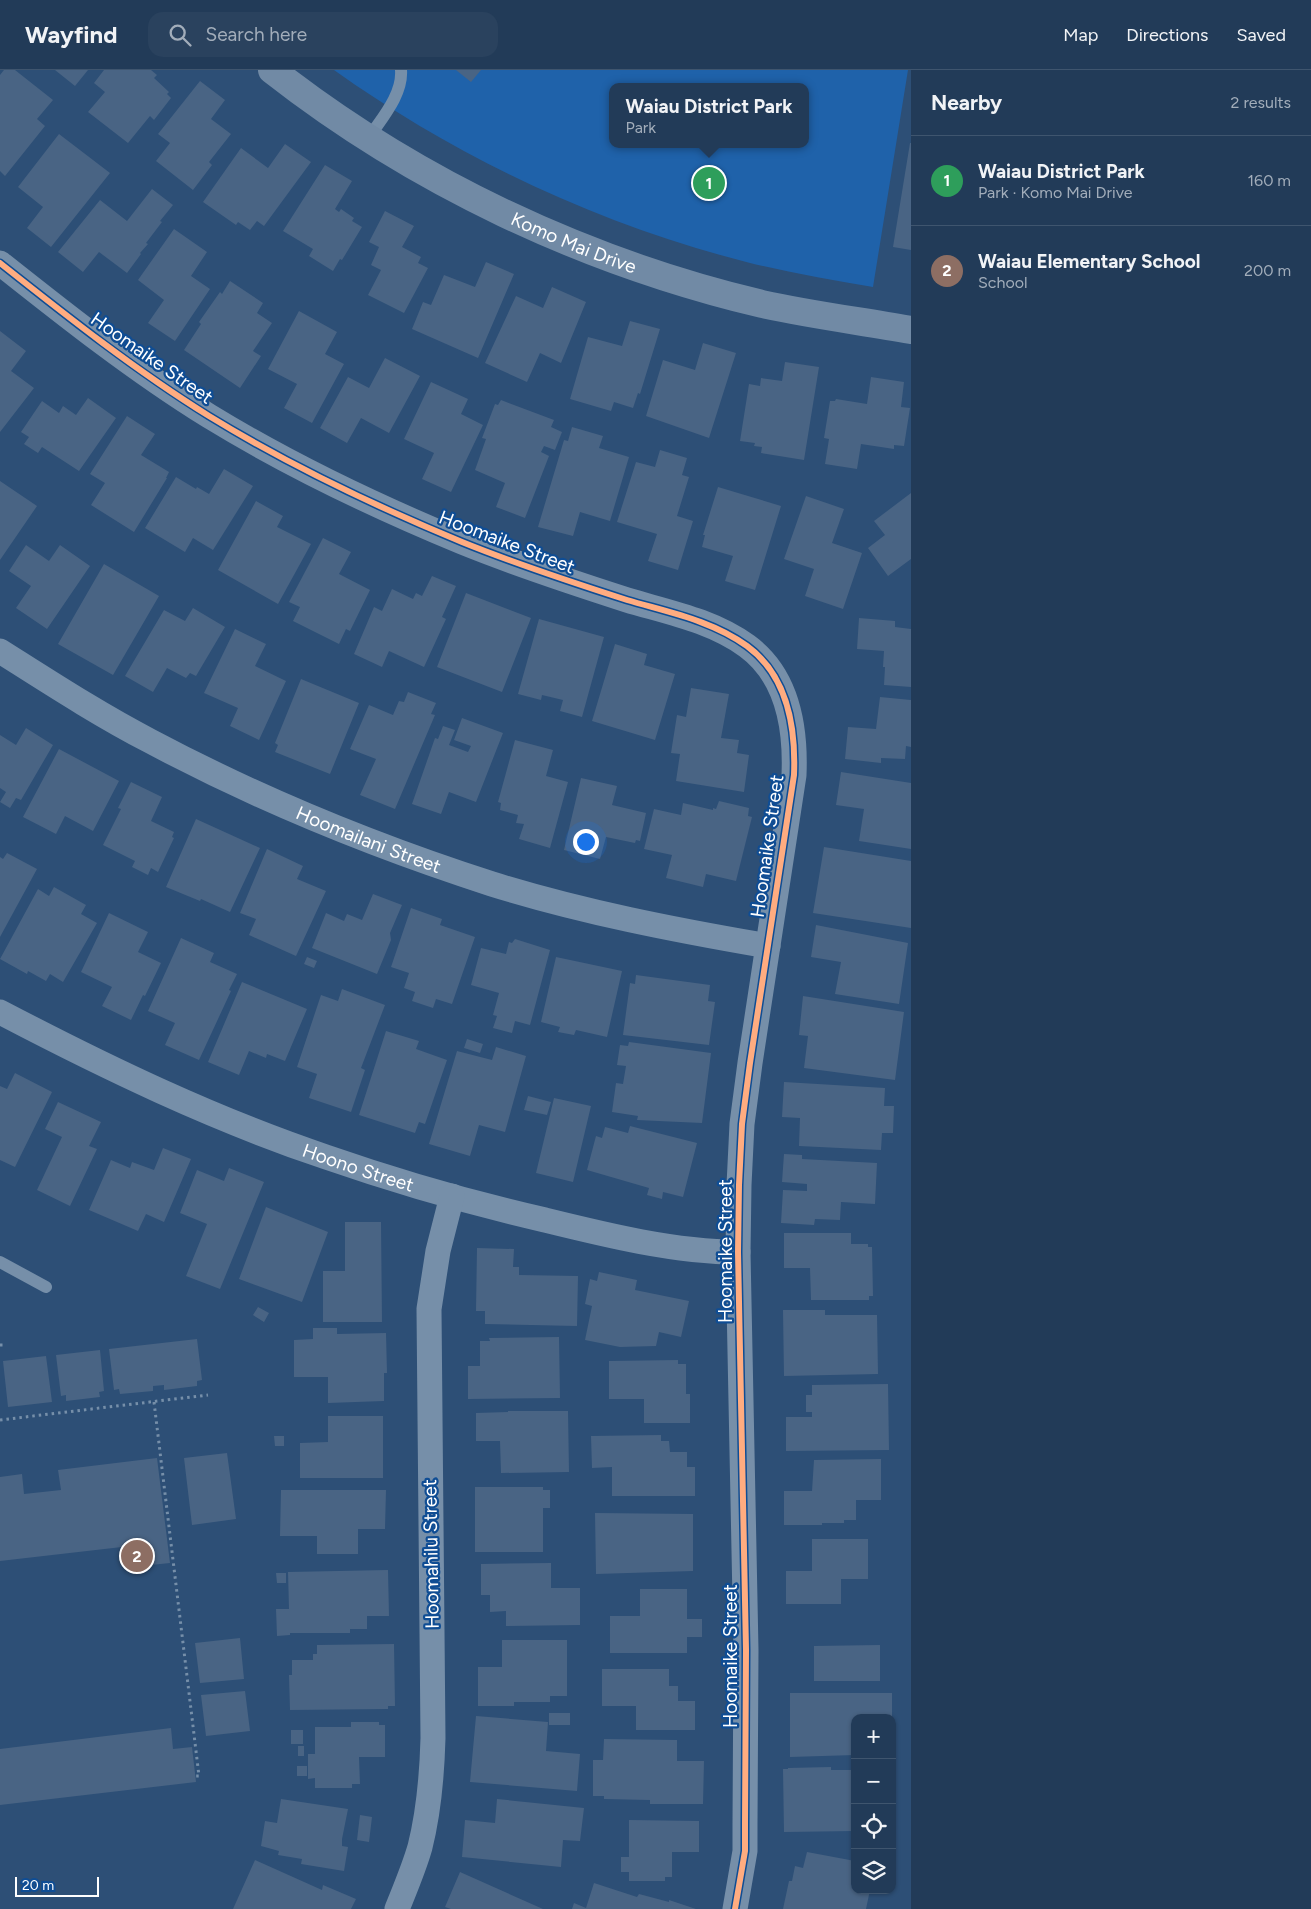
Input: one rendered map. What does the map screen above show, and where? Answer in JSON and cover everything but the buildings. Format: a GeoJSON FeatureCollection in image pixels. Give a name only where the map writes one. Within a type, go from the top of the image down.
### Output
{"type":"FeatureCollection","features":[{"type":"Feature","properties":{"kind":"street","name":"Komo Mai Drive"},"geometry":{"type":"LineString","coordinates":[[272,70],[300,92],[368,138],[420,170],[524,223],[646,271],[704,289],[828,318],[911,330]]}},
{"type":"Feature","properties":{"kind":"street","name":"Hoomaike Street"},"geometry":{"type":"LineString","coordinates":[[0,263],[89,334],[156,381],[209,416],[306,471],[423,526],[495,555],[569,581],[702,623],[746,645],[773,672],[788,707],[795,754],[793,783],[742,1124],[738,1252],[746,1650],[745,1851],[735,1909]]}},
{"type":"Feature","properties":{"kind":"street","name":"Hoomailani Street"},"geometry":{"type":"LineString","coordinates":[[0,651],[149,741],[234,783],[408,856],[494,884],[608,915],[768,946]]}},
{"type":"Feature","properties":{"kind":"street","name":"Hoono Street"},"geometry":{"type":"LineString","coordinates":[[0,1012],[144,1084],[237,1124],[325,1157],[452,1196],[589,1231],[709,1252],[738,1252]]}},
{"type":"Feature","properties":{"kind":"street","name":"Hoomahilu Street"},"geometry":{"type":"LineString","coordinates":[[397,1909],[420,1846],[432,1775],[429,1309],[438,1252],[452,1196]]}},
{"type":"Feature","properties":{"kind":"lane"},"geometry":{"type":"LineString","coordinates":[[368,138],[398,90],[402,76],[401,70]]}},
{"type":"Feature","properties":{"kind":"lane"},"geometry":{"type":"LineString","coordinates":[[0,1262],[46,1287]]}},
{"type":"Feature","properties":{"kind":"path"},"geometry":{"type":"LineString","coordinates":[[0,1345],[6,1345]]}},
{"type":"Feature","properties":{"kind":"path"},"geometry":{"type":"LineString","coordinates":[[0,1420],[208,1395]]}},
{"type":"Feature","properties":{"kind":"path"},"geometry":{"type":"LineString","coordinates":[[154,1402],[199,1776],[195,1776]]}},
{"type":"Feature","properties":{"kind":"shaded area"},"geometry":{"type":"Polygon","coordinates":[[[334,70],[908,70],[873,287],[750,263],[640,229],[586,209],[533,186],[431,132],[334,70]]]}},
{"type":"Feature","properties":{"kind":"cycle path"},"geometry":{"type":"LineString","coordinates":[[0,263],[128,362],[209,416],[301,468],[429,528],[482,550],[564,580],[704,623],[747,646],[761,658],[772,672],[780,687],[791,721],[794,775],[750,1063],[742,1124],[739,1185],[738,1252],[746,1650],[745,1851],[735,1909]]}},
{"type":"Feature","properties":{"kind":"place","name":"Waiau District Park"},"geometry":{"type":"Point","coordinates":[709,183]}},
{"type":"Feature","properties":{"kind":"place","name":"Waiau Elementary School"},"geometry":{"type":"Point","coordinates":[137,1556]}}]}
